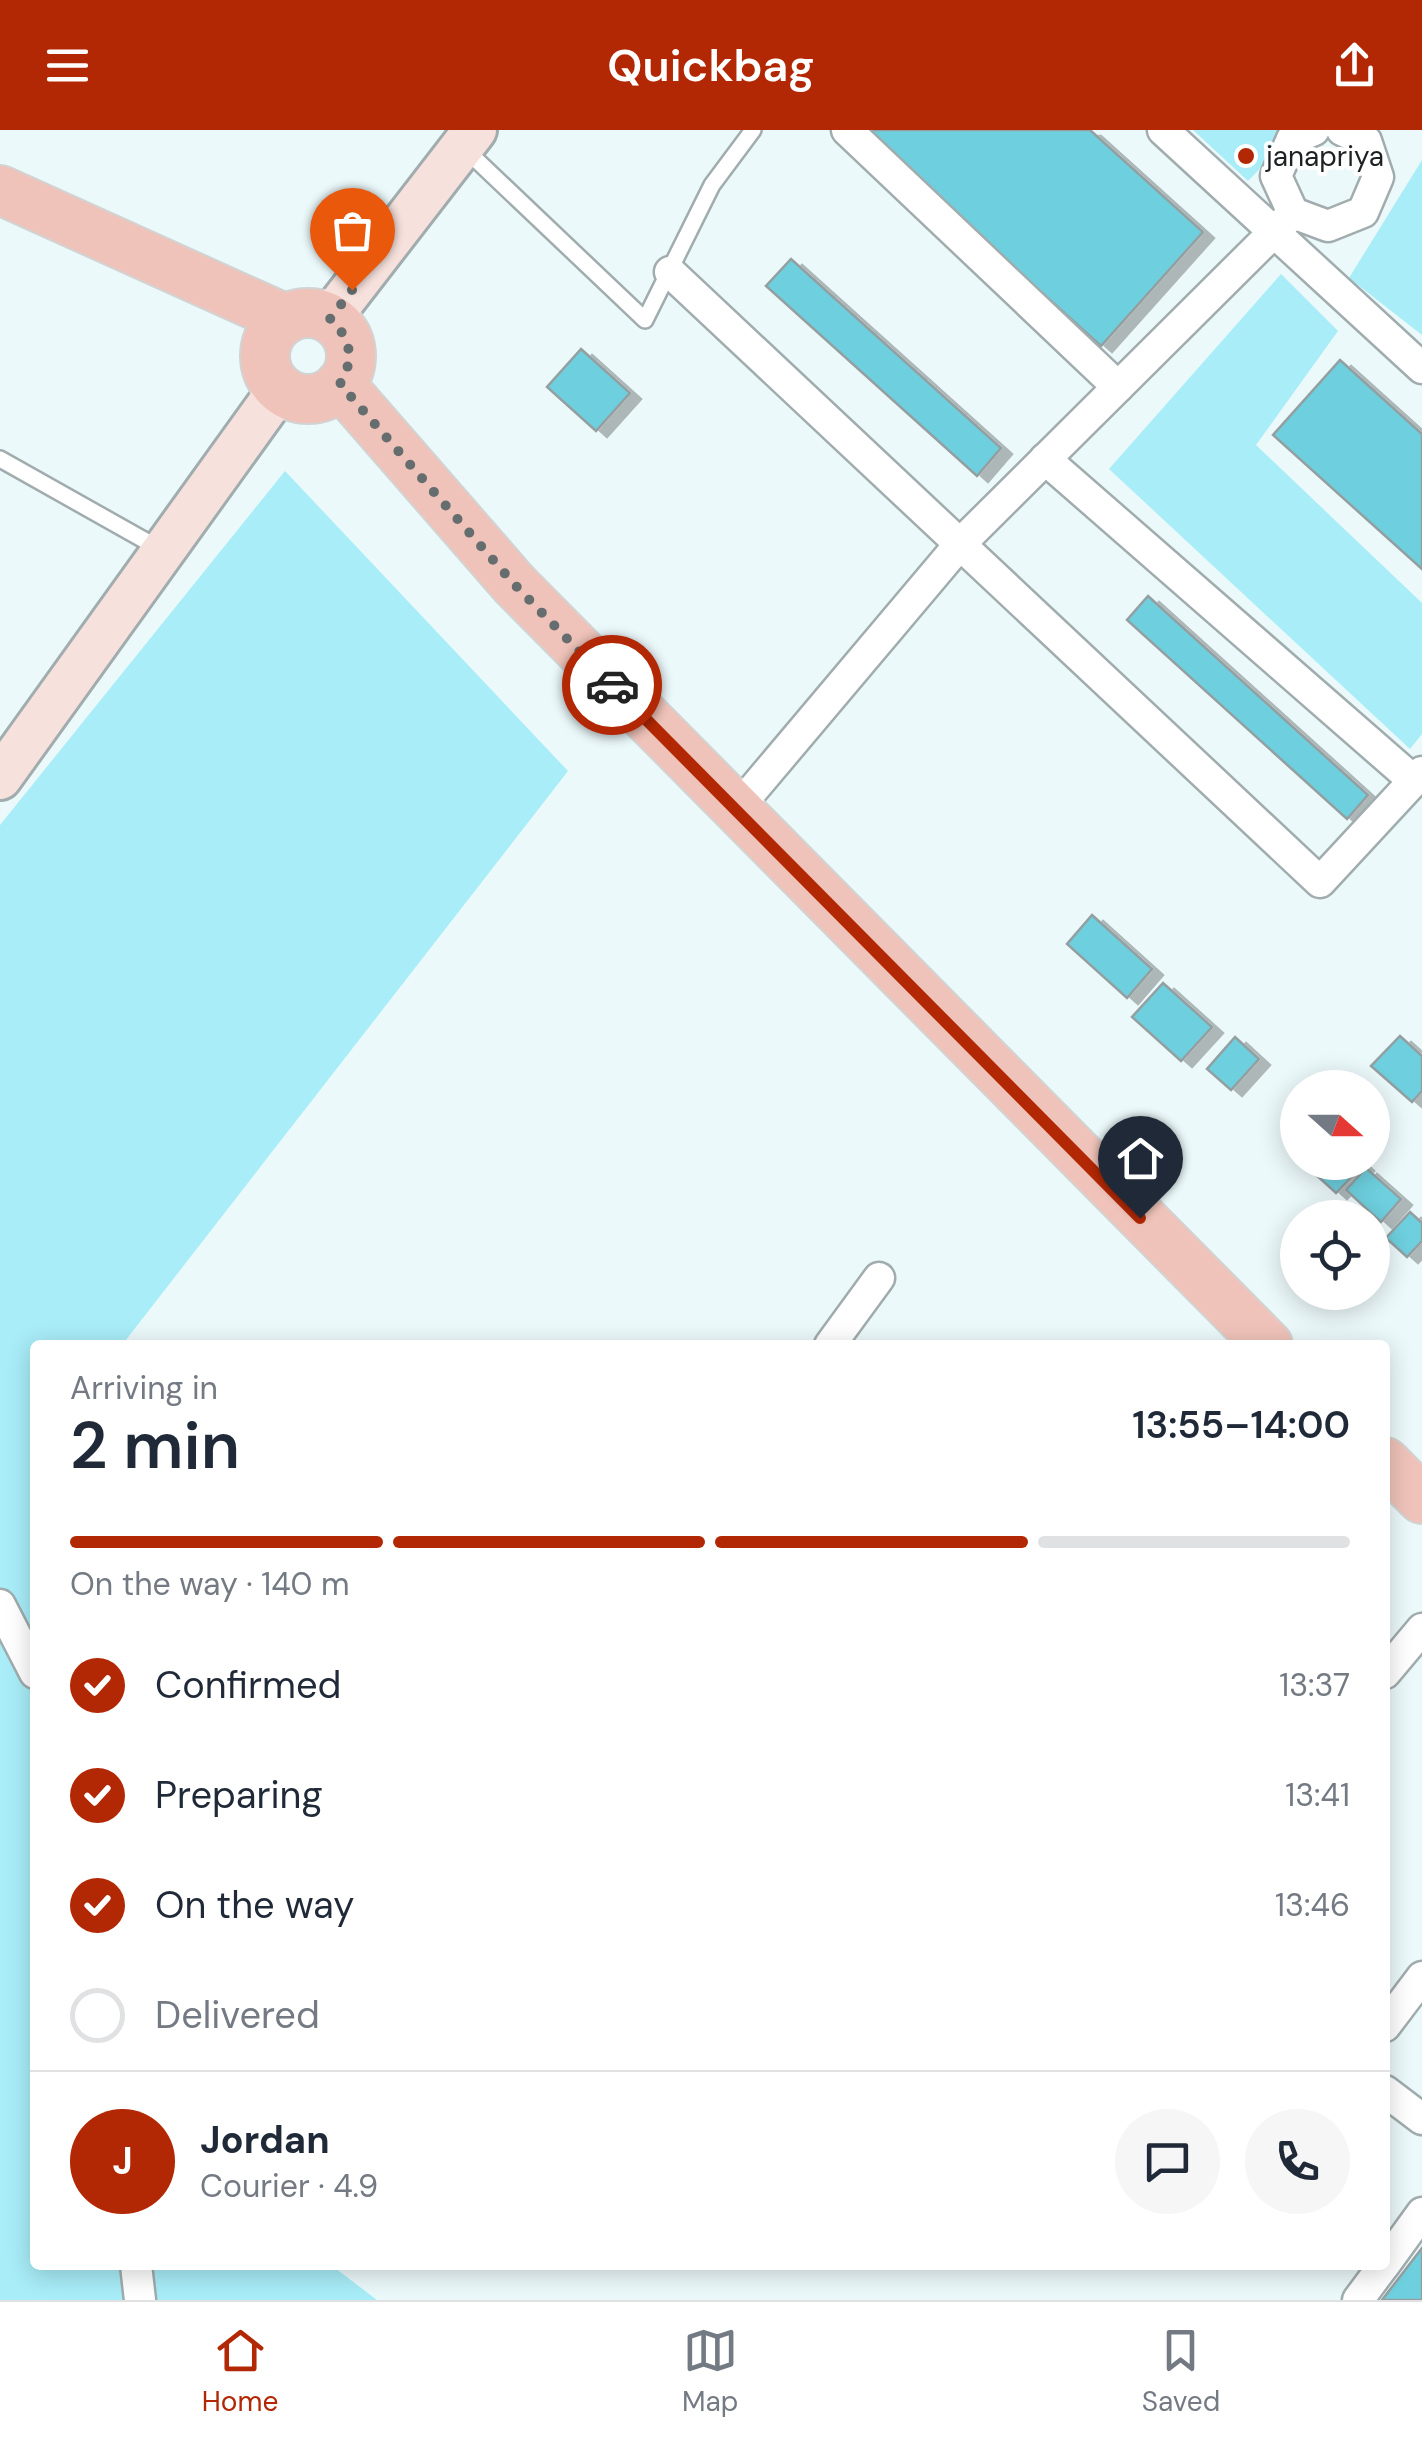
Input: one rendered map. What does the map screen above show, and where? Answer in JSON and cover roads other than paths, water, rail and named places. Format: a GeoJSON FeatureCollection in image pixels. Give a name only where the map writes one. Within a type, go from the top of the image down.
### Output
{"type":"FeatureCollection","features":[{"type":"Feature","properties":{"kind":"main road"},"geometry":{"type":"LineString","coordinates":[[0,224],[295,325],[348,342],[351,356],[340,384],[314,399],[300,399],[279,390],[267,371],[295,325],[466,135]]}},
{"type":"Feature","properties":{"kind":"main road"},"geometry":{"type":"LineString","coordinates":[[0,190],[295,325]]}},
{"type":"Feature","properties":{"kind":"main road"},"geometry":{"type":"LineString","coordinates":[[340,384],[514,584],[1263,1340]]}},
{"type":"Feature","properties":{"kind":"main road"},"geometry":{"type":"LineString","coordinates":[[0,778],[279,390]]}},
{"type":"Feature","properties":{"kind":"main road"},"geometry":{"type":"LineString","coordinates":[[1390,1467],[1422,1500]]}},
{"type":"Feature","properties":{"kind":"street"},"geometry":{"type":"LineString","coordinates":[[846,130],[1118,387]]}},
{"type":"Feature","properties":{"kind":"street"},"geometry":{"type":"LineString","coordinates":[[1162,130],[1284,223],[1422,368]]}},
{"type":"Feature","properties":{"kind":"street"},"geometry":{"type":"LineString","coordinates":[[1284,223],[1276,176],[1292,138],[1314,130]]}},
{"type":"Feature","properties":{"kind":"street"},"geometry":{"type":"LineString","coordinates":[[736,812],[960,544],[1284,223],[1328,226],[1363,212],[1378,177],[1361,134]]}},
{"type":"Feature","properties":{"kind":"street"},"geometry":{"type":"LineString","coordinates":[[670,272],[1320,882],[1418,777],[1045,459]]}},
{"type":"Feature","properties":{"kind":"street"},"geometry":{"type":"LineString","coordinates":[[834,1340],[879,1278]]}},
{"type":"Feature","properties":{"kind":"street"},"geometry":{"type":"LineString","coordinates":[[0,1605],[30,1663]]}},
{"type":"Feature","properties":{"kind":"street"},"geometry":{"type":"LineString","coordinates":[[1390,1666],[1422,1629]]}},
{"type":"Feature","properties":{"kind":"street"},"geometry":{"type":"LineString","coordinates":[[1390,2019],[1422,1977]]}},
{"type":"Feature","properties":{"kind":"street"},"geometry":{"type":"LineString","coordinates":[[1390,2094],[1422,2119]]}},
{"type":"Feature","properties":{"kind":"street"},"geometry":{"type":"LineString","coordinates":[[1390,2256],[1422,2213]]}},
{"type":"Feature","properties":{"kind":"street"},"geometry":{"type":"LineString","coordinates":[[137,2270],[140,2300]]}},
{"type":"Feature","properties":{"kind":"street"},"geometry":{"type":"LineString","coordinates":[[1358,2300],[1380,2270]]}},
{"type":"Feature","properties":{"kind":"lane"},"geometry":{"type":"LineString","coordinates":[[466,135],[645,320],[712,185],[753,130]]}},
{"type":"Feature","properties":{"kind":"lane"},"geometry":{"type":"LineString","coordinates":[[0,459],[163,551]]}},
{"type":"Feature","properties":{"kind":"place","name":"janapriya"},"geometry":{"type":"Point","coordinates":[1246,156]}}]}
